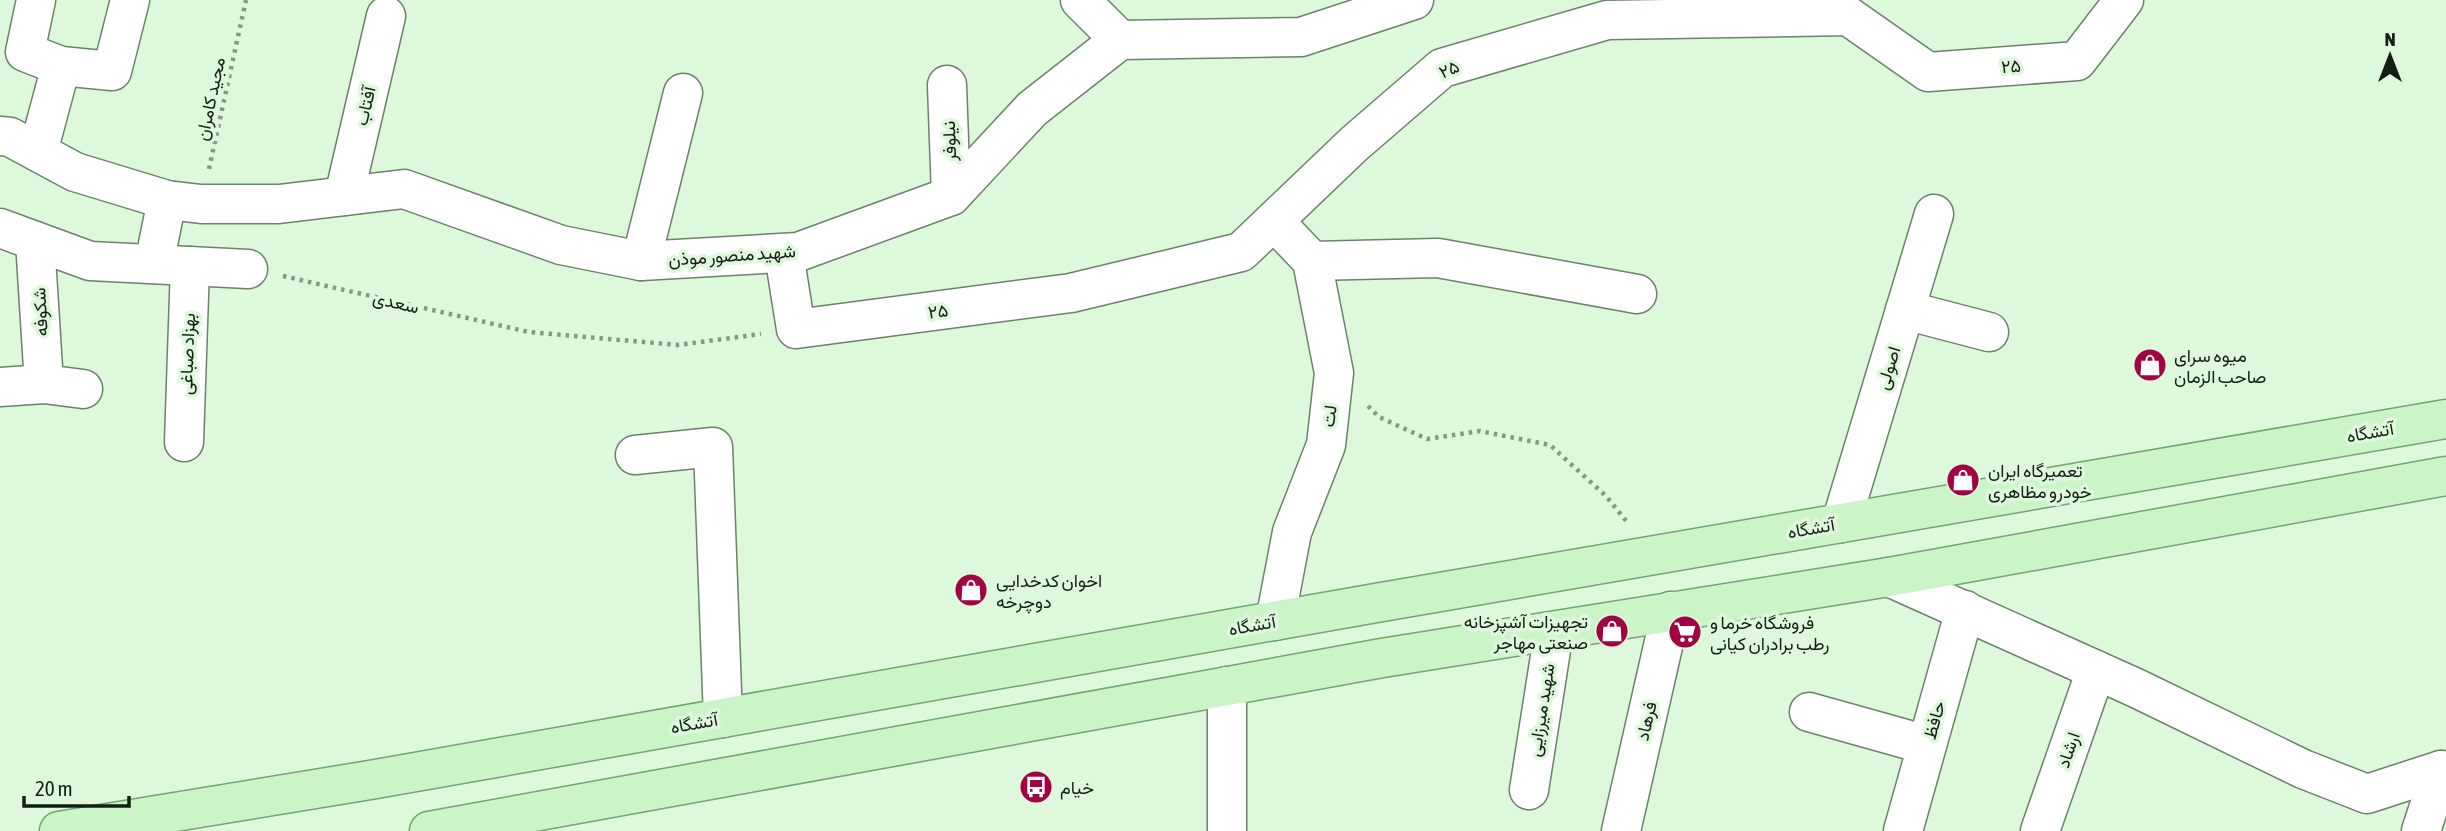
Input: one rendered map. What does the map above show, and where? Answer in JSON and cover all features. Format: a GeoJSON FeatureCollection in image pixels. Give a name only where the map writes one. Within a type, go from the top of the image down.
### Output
{"type":"FeatureCollection","features":[{"type":"Feature","properties":{"kind":"main road","name":"آتشگاه"},"geometry":{"type":"LineString","coordinates":[[59,831],[370,780],[2446,419]]}},
{"type":"Feature","properties":{"kind":"main road"},"geometry":{"type":"LineString","coordinates":[[429,831],[1227,686],[1889,577],[2446,476]]}},
{"type":"Feature","properties":{"kind":"street"},"geometry":{"type":"LineString","coordinates":[[36,0],[25,52],[61,66],[112,71],[131,0]]}},
{"type":"Feature","properties":{"kind":"street"},"geometry":{"type":"LineString","coordinates":[[1080,0],[1120,40],[1301,37],[1413,0]]}},
{"type":"Feature","properties":{"kind":"street","name":"۲۵"},"geometry":{"type":"LineString","coordinates":[[796,329],[1071,293],[1241,252],[1354,144],[1442,68],[1607,20],[1848,16],[1928,72],[2077,61],[2124,0]]}},
{"type":"Feature","properties":{"kind":"street","name":"آفتاب"},"geometry":{"type":"LineString","coordinates":[[344,196],[386,16]]}},
{"type":"Feature","properties":{"kind":"street","name":"شهید منصور موذن"},"geometry":{"type":"LineString","coordinates":[[0,136],[10,137],[75,172],[184,202],[279,204],[404,189],[561,245],[641,261],[784,254],[798,252],[951,196],[1032,108],[1120,40]]}},
{"type":"Feature","properties":{"kind":"street"},"geometry":{"type":"LineString","coordinates":[[38,152],[61,66]]}},
{"type":"Feature","properties":{"kind":"street","name":"نیلوفر"},"geometry":{"type":"LineString","coordinates":[[947,85],[951,196]]}},
{"type":"Feature","properties":{"kind":"street"},"geometry":{"type":"LineString","coordinates":[[641,261],[683,93]]}},
{"type":"Feature","properties":{"kind":"street","name":"بهزاد صباغی"},"geometry":{"type":"LineString","coordinates":[[184,202],[172,265],[184,442]]}},
{"type":"Feature","properties":{"kind":"street","name":"اصولی"},"geometry":{"type":"LineString","coordinates":[[1841,523],[1934,214]]}},
{"type":"Feature","properties":{"kind":"street"},"geometry":{"type":"LineString","coordinates":[[1274,221],[1312,261],[1438,258],[1637,295]]}},
{"type":"Feature","properties":{"kind":"street"},"geometry":{"type":"LineString","coordinates":[[0,228],[90,261],[248,269]]}},
{"type":"Feature","properties":{"kind":"street","name":"شکوفه"},"geometry":{"type":"LineString","coordinates":[[36,241],[44,384]]}},
{"type":"Feature","properties":{"kind":"street"},"geometry":{"type":"LineString","coordinates":[[784,254],[796,329]]}},
{"type":"Feature","properties":{"kind":"street","name":"لت"},"geometry":{"type":"LineString","coordinates":[[1275,621],[1292,532],[1326,445],[1334,373],[1312,261]]}},
{"type":"Feature","properties":{"kind":"street"},"geometry":{"type":"LineString","coordinates":[[1905,310],[1989,332]]}},
{"type":"Feature","properties":{"kind":"street"},"geometry":{"type":"LineString","coordinates":[[0,387],[44,384],[83,389]]}},
{"type":"Feature","properties":{"kind":"street"},"geometry":{"type":"LineString","coordinates":[[635,455],[713,447],[723,718]]}},
{"type":"Feature","properties":{"kind":"street"},"geometry":{"type":"LineString","coordinates":[[1889,577],[2096,670],[2303,769],[2367,794],[2443,771]]}},
{"type":"Feature","properties":{"kind":"street","name":"حافظ"},"geometry":{"type":"LineString","coordinates":[[1903,831],[1965,610]]}},
{"type":"Feature","properties":{"kind":"street","name":"فرهاد"},"geometry":{"type":"LineString","coordinates":[[1621,831],[1671,611]]}},
{"type":"Feature","properties":{"kind":"street","name":"شهید میرزایی"},"geometry":{"type":"LineString","coordinates":[[1529,790],[1554,631]]}},
{"type":"Feature","properties":{"kind":"street","name":"ارشاد"},"geometry":{"type":"LineString","coordinates":[[2040,831],[2096,670]]}},
{"type":"Feature","properties":{"kind":"street"},"geometry":{"type":"LineString","coordinates":[[1227,686],[1232,830]]}},
{"type":"Feature","properties":{"kind":"street"},"geometry":{"type":"LineString","coordinates":[[1809,712],[1927,745]]}},
{"type":"Feature","properties":{"kind":"street"},"geometry":{"type":"LineString","coordinates":[[2421,831],[2443,771]]}},
{"type":"Feature","properties":{"kind":"path","name":"مجید کامران"},"geometry":{"type":"LineString","coordinates":[[184,202],[246,0]]}},
{"type":"Feature","properties":{"kind":"path","name":"سعدی"},"geometry":{"type":"LineString","coordinates":[[248,269],[529,332],[678,345],[796,329]]}},
{"type":"Feature","properties":{"kind":"path"},"geometry":{"type":"LineString","coordinates":[[1366,405],[1379,417],[1427,439],[1480,431],[1550,445],[1606,496],[1654,555]]}},
{"type":"Feature","properties":{"kind":"place","name":"میوه سرای صاحب الزمان"},"geometry":{"type":"Point","coordinates":[2150,365]}},
{"type":"Feature","properties":{"kind":"place","name":"تعمیرگاه ایران خودرو مظاهری"},"geometry":{"type":"Point","coordinates":[1963,480]}},
{"type":"Feature","properties":{"kind":"place","name":"اخوان کدخدایی دوچرخه"},"geometry":{"type":"Point","coordinates":[971,590]}},
{"type":"Feature","properties":{"kind":"place","name":"تجهیزات آشپزخانه صنعتی مهاجر"},"geometry":{"type":"Point","coordinates":[1612,631]}},
{"type":"Feature","properties":{"kind":"place","name":"فروشگاه خرما و رطب برادران کیانی"},"geometry":{"type":"Point","coordinates":[1685,632]}},
{"type":"Feature","properties":{"kind":"place","name":"خیام"},"geometry":{"type":"Point","coordinates":[1036,787]}}]}
